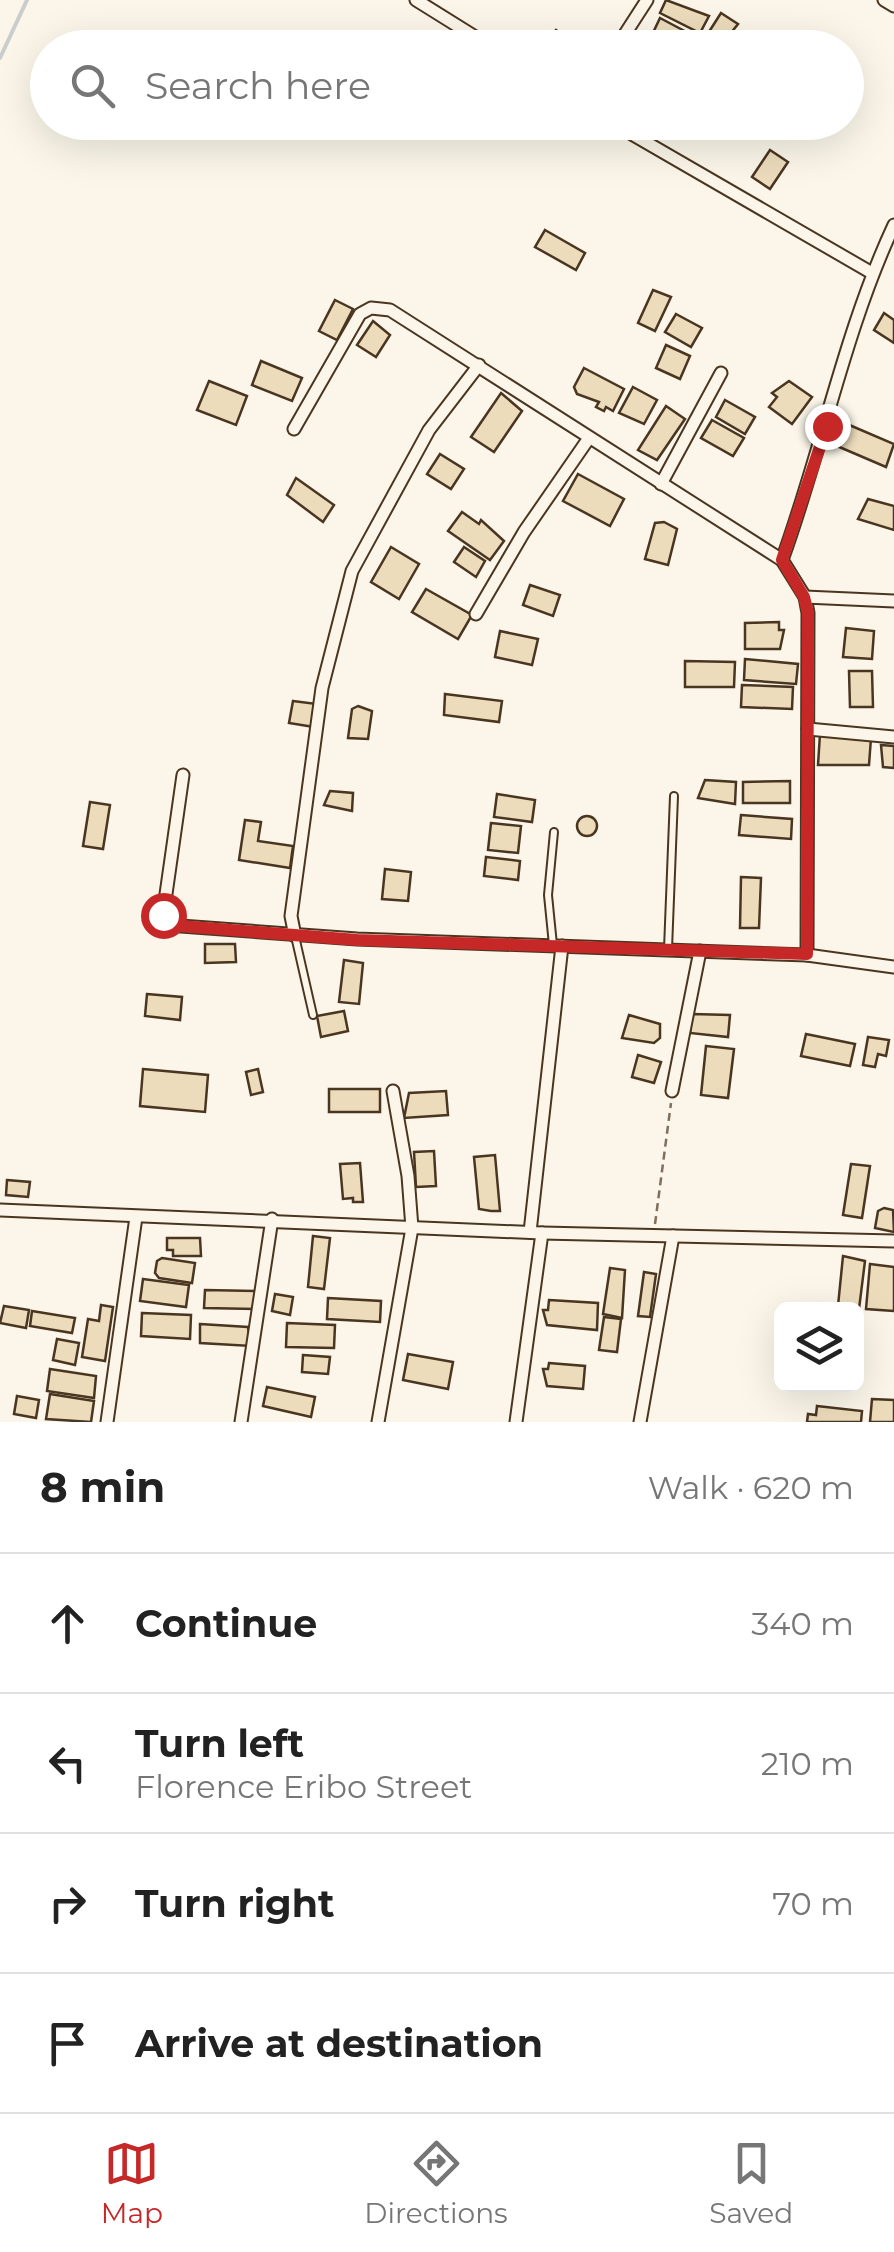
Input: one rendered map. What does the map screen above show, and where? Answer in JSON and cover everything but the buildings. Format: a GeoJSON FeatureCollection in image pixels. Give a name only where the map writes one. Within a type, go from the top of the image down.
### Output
{"type":"FeatureCollection","features":[{"type":"Feature","properties":{"kind":"street"},"geometry":{"type":"LineString","coordinates":[[416,0],[464,30]]}},
{"type":"Feature","properties":{"kind":"street"},"geometry":{"type":"LineString","coordinates":[[628,30],[648,0]]}},
{"type":"Feature","properties":{"kind":"street"},"geometry":{"type":"LineString","coordinates":[[884,0],[894,6]]}},
{"type":"Feature","properties":{"kind":"street"},"geometry":{"type":"LineString","coordinates":[[642,140],[872,273]]}},
{"type":"Feature","properties":{"kind":"street"},"geometry":{"type":"LineString","coordinates":[[782,560],[872,273],[894,225]]}},
{"type":"Feature","properties":{"kind":"street"},"geometry":{"type":"LineString","coordinates":[[294,430],[360,314],[372,308],[390,310],[782,560],[804,597],[807,954]]}},
{"type":"Feature","properties":{"kind":"street"},"geometry":{"type":"LineString","coordinates":[[295,936],[291,916],[322,688],[352,571],[428,430],[478,365]]}},
{"type":"Feature","properties":{"kind":"street"},"geometry":{"type":"LineString","coordinates":[[661,484],[722,373]]}},
{"type":"Feature","properties":{"kind":"street"},"geometry":{"type":"LineString","coordinates":[[476,614],[524,532],[588,438]]}},
{"type":"Feature","properties":{"kind":"street"},"geometry":{"type":"LineString","coordinates":[[804,597],[894,601]]}},
{"type":"Feature","properties":{"kind":"street"},"geometry":{"type":"LineString","coordinates":[[808,729],[894,736]]}},
{"type":"Feature","properties":{"kind":"street"},"geometry":{"type":"LineString","coordinates":[[183,775],[163,915],[167,925],[295,936],[807,954],[894,967]]}},
{"type":"Feature","properties":{"kind":"street"},"geometry":{"type":"LineString","coordinates":[[516,1422],[536,1232],[558,946]]}},
{"type":"Feature","properties":{"kind":"street"},"geometry":{"type":"LineString","coordinates":[[672,1091],[700,951]]}},
{"type":"Feature","properties":{"kind":"street"},"geometry":{"type":"LineString","coordinates":[[378,1422],[412,1228],[408,1176],[393,1091]]}},
{"type":"Feature","properties":{"kind":"street"},"geometry":{"type":"LineString","coordinates":[[0,1210],[412,1228],[894,1241]]}},
{"type":"Feature","properties":{"kind":"street"},"geometry":{"type":"LineString","coordinates":[[107,1422],[136,1217]]}},
{"type":"Feature","properties":{"kind":"street"},"geometry":{"type":"LineString","coordinates":[[241,1422],[272,1219]]}},
{"type":"Feature","properties":{"kind":"street"},"geometry":{"type":"LineString","coordinates":[[640,1422],[674,1236]]}},
{"type":"Feature","properties":{"kind":"lane"},"geometry":{"type":"LineString","coordinates":[[668,950],[674,796]]}},
{"type":"Feature","properties":{"kind":"lane"},"geometry":{"type":"LineString","coordinates":[[554,832],[548,895],[558,946]]}},
{"type":"Feature","properties":{"kind":"lane"},"geometry":{"type":"LineString","coordinates":[[295,936],[314,1016]]}},
{"type":"Feature","properties":{"kind":"path"},"geometry":{"type":"LineString","coordinates":[[654,1235],[672,1091]]}},
{"type":"Feature","properties":{"kind":"waterway"},"geometry":{"type":"LineString","coordinates":[[0,58],[27,0]]}},
{"type":"Feature","properties":{"kind":"route"},"geometry":{"type":"LineString","coordinates":[[163,915],[167,925],[196,930],[357,940],[807,954],[808,613],[804,597],[782,560],[827,426]]}}]}
